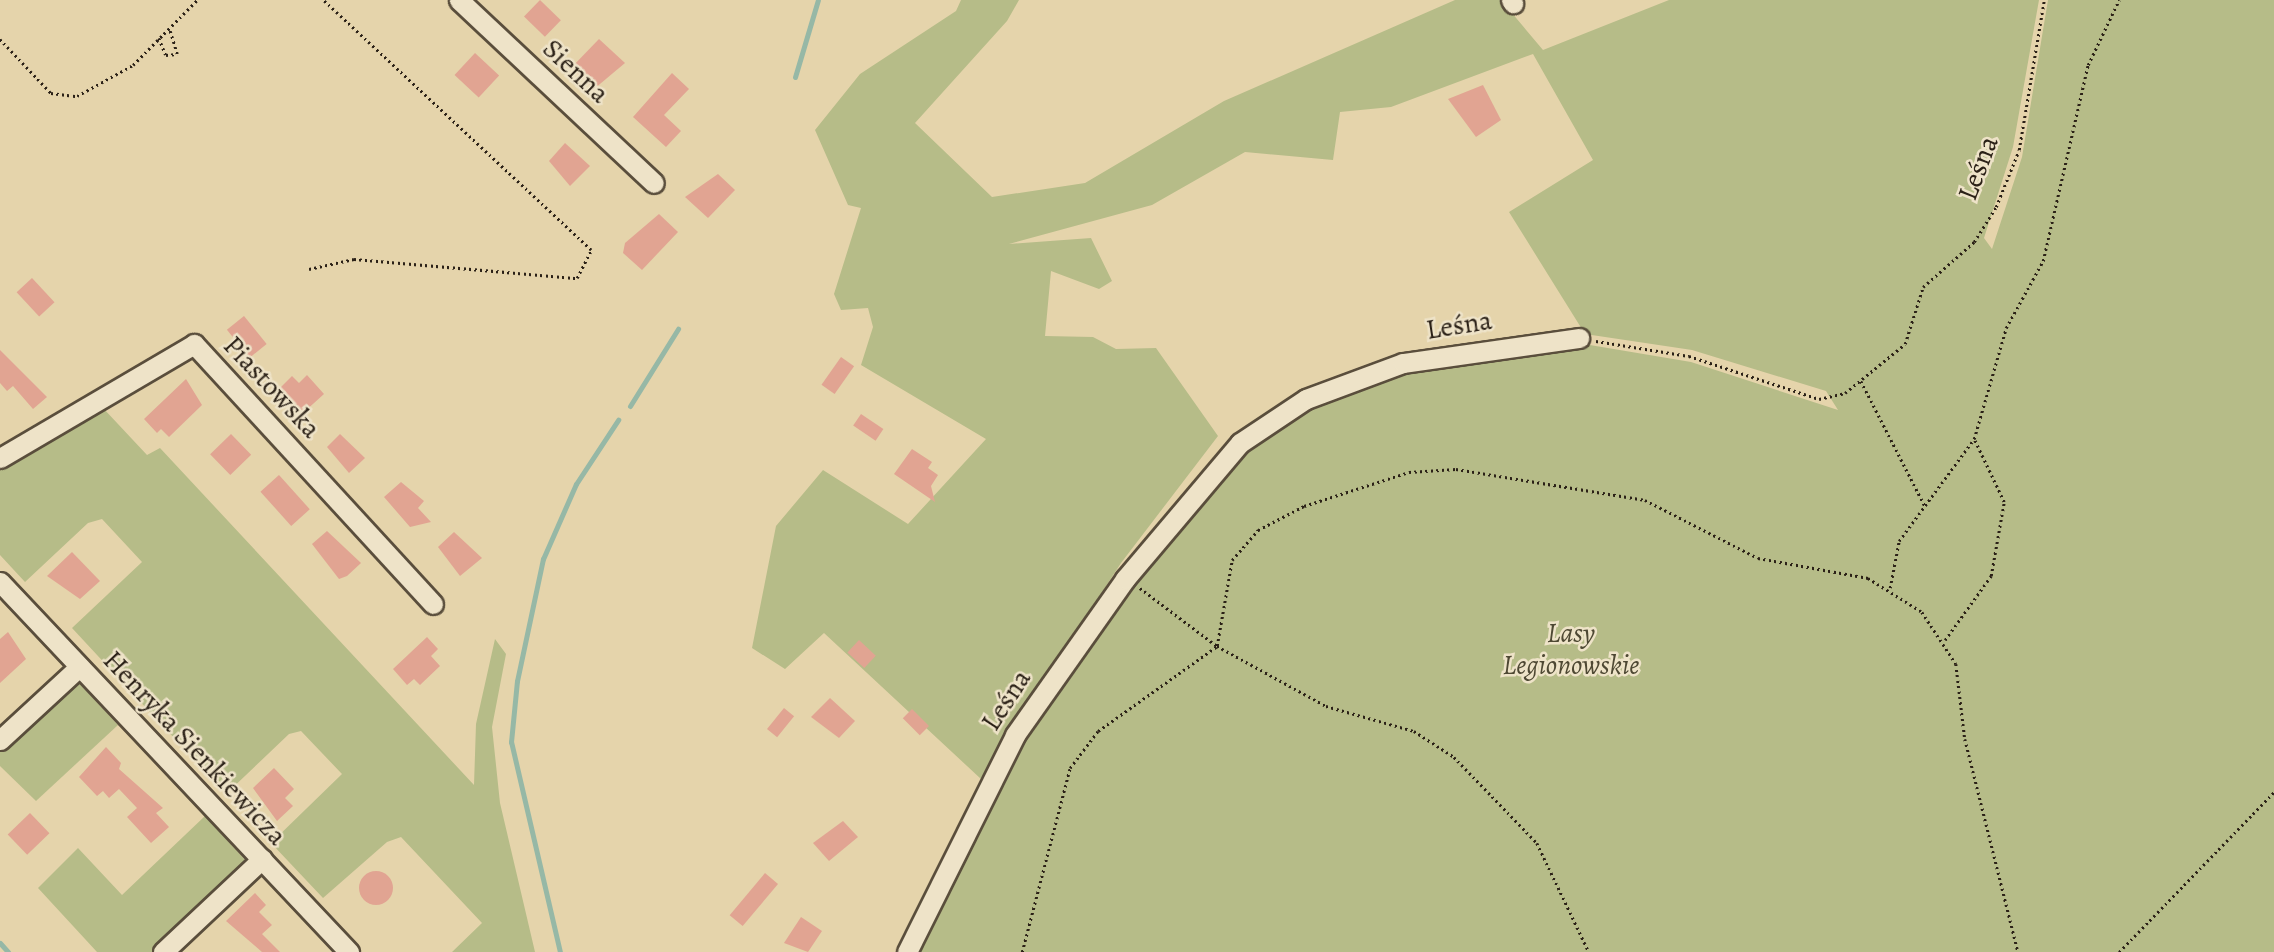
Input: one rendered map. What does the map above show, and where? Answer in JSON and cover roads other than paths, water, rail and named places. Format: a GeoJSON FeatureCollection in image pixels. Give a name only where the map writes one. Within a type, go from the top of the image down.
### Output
{"type":"FeatureCollection","features":[{"type":"Feature","properties":{"kind":"street","name":"Sienna"},"geometry":{"type":"LineString","coordinates":[[459,0],[654,183]]}},
{"type":"Feature","properties":{"kind":"street","name":"Leśna"},"geometry":{"type":"LineString","coordinates":[[908,952],[1014,735],[1125,579],[1240,443],[1306,399],[1403,363],[1579,338]]}},
{"type":"Feature","properties":{"kind":"street","name":"Piastowska"},"geometry":{"type":"LineString","coordinates":[[0,457],[194,344],[433,604]]}},
{"type":"Feature","properties":{"kind":"street","name":"Henryka Sienkiewicza"},"geometry":{"type":"LineString","coordinates":[[0,582],[349,952]]}},
{"type":"Feature","properties":{"kind":"street"},"geometry":{"type":"LineString","coordinates":[[0,740],[79,667]]}},
{"type":"Feature","properties":{"kind":"street"},"geometry":{"type":"LineString","coordinates":[[163,952],[262,859]]}},
{"type":"Feature","properties":{"kind":"waterway"},"geometry":{"type":"LineString","coordinates":[[795,77],[818,0]]}},
{"type":"Feature","properties":{"kind":"waterway"},"geometry":{"type":"LineString","coordinates":[[630,406],[678,329]]}},
{"type":"Feature","properties":{"kind":"waterway"},"geometry":{"type":"LineString","coordinates":[[560,952],[511,742],[517,681],[543,559],[576,484],[618,420]]}},
{"type":"Feature","properties":{"kind":"waterway"},"geometry":{"type":"LineString","coordinates":[[0,943],[8,952]]}},
{"type":"Feature","properties":{"kind":"park label","name":"Lasy Legionowskie"},"geometry":{"type":"Point","coordinates":[1571,649]}}]}
